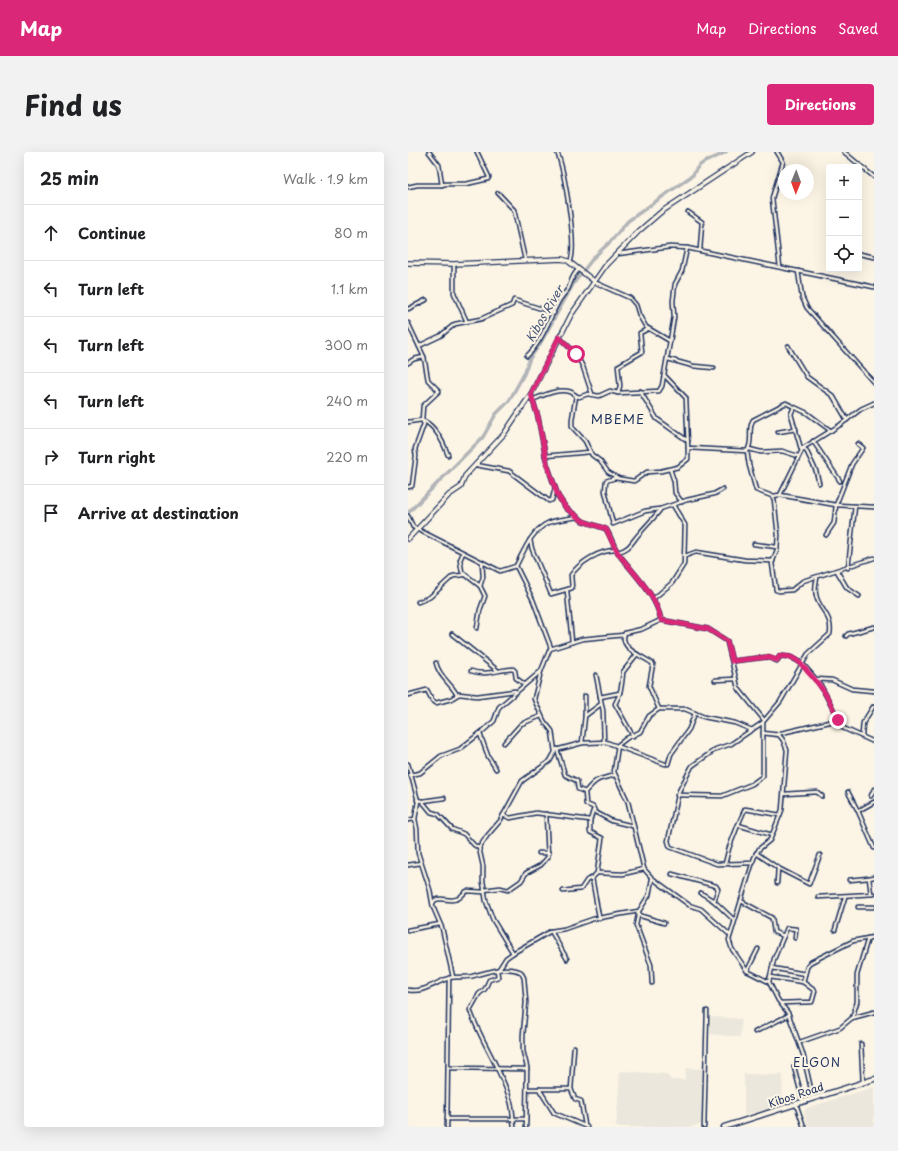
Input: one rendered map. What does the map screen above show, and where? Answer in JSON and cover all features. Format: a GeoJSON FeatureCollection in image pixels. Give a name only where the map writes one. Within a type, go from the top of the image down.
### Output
{"type":"FeatureCollection","features":[{"type":"Feature","properties":{"kind":"main road"},"geometry":{"type":"LineString","coordinates":[[408,539],[449,494],[461,487],[462,480],[504,434],[531,394],[559,337],[575,309],[616,255],[661,212],[752,152]]}},
{"type":"Feature","properties":{"kind":"main road"},"geometry":{"type":"LineString","coordinates":[[408,263],[454,264],[562,259],[570,262],[594,282]]}},
{"type":"Feature","properties":{"kind":"main road","name":"Kibos Road"},"geometry":{"type":"LineString","coordinates":[[724,1127],[874,1079]]}},
{"type":"Feature","properties":{"kind":"street"},"geometry":{"type":"LineString","coordinates":[[429,152],[439,165],[442,185]]}},
{"type":"Feature","properties":{"kind":"street"},"geometry":{"type":"LineString","coordinates":[[408,187],[466,184],[488,179],[489,177],[477,152]]}},
{"type":"Feature","properties":{"kind":"street"},"geometry":{"type":"LineString","coordinates":[[557,152],[568,203],[573,253],[570,262]]}},
{"type":"Feature","properties":{"kind":"street"},"geometry":{"type":"LineString","coordinates":[[777,152],[783,162],[771,204],[780,267]]}},
{"type":"Feature","properties":{"kind":"street"},"geometry":{"type":"LineString","coordinates":[[844,152],[874,177]]}},
{"type":"Feature","properties":{"kind":"street"},"geometry":{"type":"LineString","coordinates":[[498,193],[514,210],[525,260]]}},
{"type":"Feature","properties":{"kind":"street"},"geometry":{"type":"LineString","coordinates":[[688,212],[702,222],[700,250]]}},
{"type":"Feature","properties":{"kind":"street"},"geometry":{"type":"LineString","coordinates":[[616,255],[670,247],[687,248],[874,287]]}},
{"type":"Feature","properties":{"kind":"street"},"geometry":{"type":"LineString","coordinates":[[532,400],[554,392],[572,393],[581,397],[592,394],[599,396],[612,391],[618,393],[660,391],[668,359],[674,317],[672,301],[675,286],[685,264],[687,248]]}},
{"type":"Feature","properties":{"kind":"street"},"geometry":{"type":"LineString","coordinates":[[862,254],[874,257]]}},
{"type":"Feature","properties":{"kind":"street"},"geometry":{"type":"LineString","coordinates":[[454,264],[454,293],[467,322]]}},
{"type":"Feature","properties":{"kind":"street"},"geometry":{"type":"LineString","coordinates":[[527,356],[538,343],[541,334],[569,287],[571,278],[579,271]]}},
{"type":"Feature","properties":{"kind":"street"},"geometry":{"type":"LineString","coordinates":[[798,271],[801,291],[807,308],[874,383]]}},
{"type":"Feature","properties":{"kind":"street"},"geometry":{"type":"LineString","coordinates":[[594,282],[630,298],[636,305],[641,319],[648,329],[670,341]]}},
{"type":"Feature","properties":{"kind":"street"},"geometry":{"type":"LineString","coordinates":[[408,309],[426,300]]}},
{"type":"Feature","properties":{"kind":"street"},"geometry":{"type":"LineString","coordinates":[[419,346],[440,336],[455,324],[481,319],[512,305],[514,300],[554,313]]}},
{"type":"Feature","properties":{"kind":"street"},"geometry":{"type":"LineString","coordinates":[[408,324],[424,357],[428,380],[439,391],[425,403],[423,421],[415,449],[412,486],[408,487]]}},
{"type":"Feature","properties":{"kind":"street"},"geometry":{"type":"LineString","coordinates":[[618,393],[620,386],[618,366],[642,352],[640,333],[648,329]]}},
{"type":"Feature","properties":{"kind":"street"},"geometry":{"type":"LineString","coordinates":[[559,337],[576,354],[583,367],[592,394]]}},
{"type":"Feature","properties":{"kind":"street"},"geometry":{"type":"LineString","coordinates":[[788,346],[807,377],[833,396],[847,420]]}},
{"type":"Feature","properties":{"kind":"street"},"geometry":{"type":"LineString","coordinates":[[408,363],[414,359],[424,357]]}},
{"type":"Feature","properties":{"kind":"street"},"geometry":{"type":"LineString","coordinates":[[668,359],[693,366],[714,368]]}},
{"type":"Feature","properties":{"kind":"street"},"geometry":{"type":"LineString","coordinates":[[664,375],[685,396],[688,459],[678,467],[647,472],[634,481],[611,479],[605,482],[608,505],[613,524],[631,515],[660,509],[714,494],[723,489]]}},
{"type":"Feature","properties":{"kind":"street"},"geometry":{"type":"LineString","coordinates":[[640,391],[657,419],[688,442]]}},
{"type":"Feature","properties":{"kind":"street"},"geometry":{"type":"LineString","coordinates":[[531,394],[540,426],[545,456],[555,488],[563,504],[576,517],[590,525],[606,529],[617,551],[634,571],[653,599],[661,620]]}},
{"type":"Feature","properties":{"kind":"street"},"geometry":{"type":"LineString","coordinates":[[576,396],[572,416],[572,426],[585,441],[590,452],[608,472],[619,479]]}},
{"type":"Feature","properties":{"kind":"street"},"geometry":{"type":"LineString","coordinates":[[830,431],[807,413],[786,403],[753,420],[750,427],[751,445],[748,450],[749,465],[756,490],[773,496],[836,505],[874,507]]}},
{"type":"Feature","properties":{"kind":"street"},"geometry":{"type":"LineString","coordinates":[[780,496],[802,449],[847,420],[861,409],[874,403]]}},
{"type":"Feature","properties":{"kind":"street"},"geometry":{"type":"LineString","coordinates":[[794,407],[791,413],[802,449],[806,450],[816,471],[819,483]]}},
{"type":"Feature","properties":{"kind":"street"},"geometry":{"type":"LineString","coordinates":[[408,422],[423,421],[433,428],[448,456]]}},
{"type":"Feature","properties":{"kind":"street"},"geometry":{"type":"LineString","coordinates":[[778,432],[796,429]]}},
{"type":"Feature","properties":{"kind":"street"},"geometry":{"type":"LineString","coordinates":[[813,441],[840,481]]}},
{"type":"Feature","properties":{"kind":"street"},"geometry":{"type":"LineString","coordinates":[[826,535],[834,523],[836,505],[852,464],[863,448],[858,444]]}},
{"type":"Feature","properties":{"kind":"street"},"geometry":{"type":"LineString","coordinates":[[688,448],[748,450],[761,452],[782,451],[798,456]]}},
{"type":"Feature","properties":{"kind":"street"},"geometry":{"type":"LineString","coordinates":[[545,456],[590,452]]}},
{"type":"Feature","properties":{"kind":"street"},"geometry":{"type":"LineString","coordinates":[[476,465],[509,471],[549,501],[552,500],[555,488]]}},
{"type":"Feature","properties":{"kind":"street"},"geometry":{"type":"LineString","coordinates":[[670,469],[674,482],[675,493],[682,502]]}},
{"type":"Feature","properties":{"kind":"street"},"geometry":{"type":"LineString","coordinates":[[773,496],[778,547],[773,561],[777,591],[792,590],[803,581],[848,568],[874,558]]}},
{"type":"Feature","properties":{"kind":"street"},"geometry":{"type":"LineString","coordinates":[[653,599],[674,581],[684,564],[685,525],[673,505]]}},
{"type":"Feature","properties":{"kind":"street"},"geometry":{"type":"LineString","coordinates":[[848,568],[854,506]]}},
{"type":"Feature","properties":{"kind":"street"},"geometry":{"type":"LineString","coordinates":[[530,540],[532,549],[551,594],[572,588],[571,575],[580,564],[597,555],[626,550],[632,545],[638,534],[652,521],[660,509]]}},
{"type":"Feature","properties":{"kind":"street"},"geometry":{"type":"LineString","coordinates":[[409,517],[412,525],[417,528],[500,571],[516,566],[525,546],[547,523],[576,517]]}},
{"type":"Feature","properties":{"kind":"street"},"geometry":{"type":"LineString","coordinates":[[754,544],[778,547]]}},
{"type":"Feature","properties":{"kind":"street"},"geometry":{"type":"LineString","coordinates":[[685,556],[696,552],[745,560],[773,561]]}},
{"type":"Feature","properties":{"kind":"street"},"geometry":{"type":"LineString","coordinates":[[463,553],[460,566],[464,575],[480,586],[484,596],[477,628]]}},
{"type":"Feature","properties":{"kind":"street"},"geometry":{"type":"LineString","coordinates":[[480,586],[483,577],[482,562]]}},
{"type":"Feature","properties":{"kind":"street"},"geometry":{"type":"LineString","coordinates":[[516,566],[533,600],[551,648],[541,671],[534,699],[542,716],[552,730],[565,774],[577,781],[578,789],[585,792]]}},
{"type":"Feature","properties":{"kind":"street"},"geometry":{"type":"LineString","coordinates":[[837,571],[847,588],[859,596]]}},
{"type":"Feature","properties":{"kind":"street"},"geometry":{"type":"LineString","coordinates":[[418,602],[430,597],[453,576],[464,575]]}},
{"type":"Feature","properties":{"kind":"street"},"geometry":{"type":"LineString","coordinates":[[753,863],[725,864],[703,860],[669,846],[668,841],[677,795],[694,764],[718,748],[730,744],[764,721],[780,702],[811,649],[828,638],[831,630],[830,622],[815,595],[814,587],[817,578]]}},
{"type":"Feature","properties":{"kind":"street"},"geometry":{"type":"LineString","coordinates":[[567,591],[572,642]]}},
{"type":"Feature","properties":{"kind":"street"},"geometry":{"type":"LineString","coordinates":[[551,648],[572,642],[624,635],[661,620],[709,629],[727,641],[740,691],[764,721],[763,774],[760,779],[745,788],[719,797],[677,795]]}},
{"type":"Feature","properties":{"kind":"street"},"geometry":{"type":"LineString","coordinates":[[846,636],[848,634],[874,627]]}},
{"type":"Feature","properties":{"kind":"street"},"geometry":{"type":"LineString","coordinates":[[452,634],[497,670]]}},
{"type":"Feature","properties":{"kind":"street"},"geometry":{"type":"LineString","coordinates":[[624,635],[626,644],[636,654],[653,664],[649,686],[659,709]]}},
{"type":"Feature","properties":{"kind":"street"},"geometry":{"type":"LineString","coordinates":[[633,736],[615,705],[623,681],[622,672],[636,654]]}},
{"type":"Feature","properties":{"kind":"street"},"geometry":{"type":"LineString","coordinates":[[732,661],[767,657],[777,660],[780,656],[786,656],[802,663],[830,700],[838,720],[847,730],[874,742]]}},
{"type":"Feature","properties":{"kind":"street"},"geometry":{"type":"LineString","coordinates":[[436,663],[443,676],[458,695]]}},
{"type":"Feature","properties":{"kind":"street"},"geometry":{"type":"LineString","coordinates":[[471,671],[486,674],[497,670],[515,669],[516,678],[524,684]]}},
{"type":"Feature","properties":{"kind":"street"},"geometry":{"type":"LineString","coordinates":[[410,775],[420,773],[441,756],[460,749],[480,734],[494,720],[499,707],[516,690],[541,671]]}},
{"type":"Feature","properties":{"kind":"street"},"geometry":{"type":"LineString","coordinates":[[596,675],[601,704],[604,742]]}},
{"type":"Feature","properties":{"kind":"street"},"geometry":{"type":"LineString","coordinates":[[715,680],[736,679]]}},
{"type":"Feature","properties":{"kind":"street"},"geometry":{"type":"LineString","coordinates":[[815,679],[832,680],[852,689],[874,691]]}},
{"type":"Feature","properties":{"kind":"street"},"geometry":{"type":"LineString","coordinates":[[408,695],[427,690],[432,700],[436,703],[462,694],[477,696],[516,690]]}},
{"type":"Feature","properties":{"kind":"street"},"geometry":{"type":"LineString","coordinates":[[600,697],[620,693]]}},
{"type":"Feature","properties":{"kind":"street"},"geometry":{"type":"LineString","coordinates":[[582,743],[585,716],[585,696]]}},
{"type":"Feature","properties":{"kind":"street"},"geometry":{"type":"LineString","coordinates":[[585,716],[601,704]]}},
{"type":"Feature","properties":{"kind":"street"},"geometry":{"type":"LineString","coordinates":[[862,736],[863,723],[873,707]]}},
{"type":"Feature","properties":{"kind":"street"},"geometry":{"type":"LineString","coordinates":[[730,935],[701,909],[690,905],[652,878],[644,870],[628,802],[615,775],[614,767],[618,745],[640,732],[649,716],[659,709],[685,709],[704,717],[735,723],[752,730]]}},
{"type":"Feature","properties":{"kind":"street"},"geometry":{"type":"LineString","coordinates":[[479,848],[503,815],[522,781],[550,761],[557,750],[582,743],[604,742],[618,745],[643,756],[667,764],[671,754],[689,729],[694,713]]}},
{"type":"Feature","properties":{"kind":"street"},"geometry":{"type":"LineString","coordinates":[[504,743],[521,724],[542,716]]}},
{"type":"Feature","properties":{"kind":"street"},"geometry":{"type":"LineString","coordinates":[[763,733],[776,734],[838,720]]}},
{"type":"Feature","properties":{"kind":"street"},"geometry":{"type":"LineString","coordinates":[[480,734],[488,756],[496,768]]}},
{"type":"Feature","properties":{"kind":"street"},"geometry":{"type":"LineString","coordinates":[[776,734],[783,740],[787,750],[784,794],[780,815],[772,836],[756,854],[734,920],[729,940],[732,949],[747,971],[769,982],[789,1014],[799,1042],[814,1099]]}},
{"type":"Feature","properties":{"kind":"street"},"geometry":{"type":"LineString","coordinates":[[408,764],[418,805],[415,819],[421,863],[430,890],[433,906],[440,924],[453,977]]}},
{"type":"Feature","properties":{"kind":"street"},"geometry":{"type":"LineString","coordinates":[[615,775],[595,780],[585,792],[586,804],[593,807],[594,810],[612,821],[633,826]]}},
{"type":"Feature","properties":{"kind":"street"},"geometry":{"type":"LineString","coordinates":[[870,796],[874,789]]}},
{"type":"Feature","properties":{"kind":"street"},"geometry":{"type":"LineString","coordinates":[[784,794],[817,792],[822,796]]}},
{"type":"Feature","properties":{"kind":"street"},"geometry":{"type":"LineString","coordinates":[[848,792],[874,848]]}},
{"type":"Feature","properties":{"kind":"street"},"geometry":{"type":"LineString","coordinates":[[417,800],[422,801],[444,798]]}},
{"type":"Feature","properties":{"kind":"street"},"geometry":{"type":"LineString","coordinates":[[422,801],[431,812],[438,814],[452,829],[464,834],[474,845],[479,848],[483,866],[484,891],[493,920],[513,953]]}},
{"type":"Feature","properties":{"kind":"street"},"geometry":{"type":"LineString","coordinates":[[858,811],[874,802]]}},
{"type":"Feature","properties":{"kind":"street"},"geometry":{"type":"LineString","coordinates":[[594,810],[590,821],[590,832],[602,837],[598,873]]}},
{"type":"Feature","properties":{"kind":"street"},"geometry":{"type":"LineString","coordinates":[[725,864],[730,843],[745,810],[780,815]]}},
{"type":"Feature","properties":{"kind":"street"},"geometry":{"type":"LineString","coordinates":[[503,815],[510,818],[536,813],[588,819],[590,821]]}},
{"type":"Feature","properties":{"kind":"street"},"geometry":{"type":"LineString","coordinates":[[433,906],[436,899],[457,900],[467,891],[484,891],[497,888],[506,891],[521,881],[526,873],[546,861],[549,853],[546,814]]}},
{"type":"Feature","properties":{"kind":"street"},"geometry":{"type":"LineString","coordinates":[[408,820],[415,819]]}},
{"type":"Feature","properties":{"kind":"street"},"geometry":{"type":"LineString","coordinates":[[738,825],[772,836]]}},
{"type":"Feature","properties":{"kind":"street"},"geometry":{"type":"LineString","coordinates":[[539,853],[549,853]]}},
{"type":"Feature","properties":{"kind":"street"},"geometry":{"type":"LineString","coordinates":[[756,854],[808,884],[812,879],[820,855]]}},
{"type":"Feature","properties":{"kind":"street"},"geometry":{"type":"LineString","coordinates":[[408,865],[421,863]]}},
{"type":"Feature","properties":{"kind":"street"},"geometry":{"type":"LineString","coordinates":[[777,883],[778,868]]}},
{"type":"Feature","properties":{"kind":"street"},"geometry":{"type":"LineString","coordinates":[[563,892],[581,889],[587,880],[598,873],[623,874],[644,870]]}},
{"type":"Feature","properties":{"kind":"street"},"geometry":{"type":"LineString","coordinates":[[672,874],[716,886],[718,889],[714,901]]}},
{"type":"Feature","properties":{"kind":"street"},"geometry":{"type":"LineString","coordinates":[[849,880],[874,877]]}},
{"type":"Feature","properties":{"kind":"street"},"geometry":{"type":"LineString","coordinates":[[592,878],[599,918]]}},
{"type":"Feature","properties":{"kind":"street"},"geometry":{"type":"LineString","coordinates":[[652,878],[649,895],[639,911],[636,925],[651,965],[652,983]]}},
{"type":"Feature","properties":{"kind":"street"},"geometry":{"type":"LineString","coordinates":[[818,898],[872,894],[869,878]]}},
{"type":"Feature","properties":{"kind":"street"},"geometry":{"type":"LineString","coordinates":[[701,893],[714,901],[734,920]]}},
{"type":"Feature","properties":{"kind":"street"},"geometry":{"type":"LineString","coordinates":[[835,930],[844,896]]}},
{"type":"Feature","properties":{"kind":"street"},"geometry":{"type":"LineString","coordinates":[[741,901],[772,918],[774,932],[784,936]]}},
{"type":"Feature","properties":{"kind":"street"},"geometry":{"type":"LineString","coordinates":[[858,907],[874,907]]}},
{"type":"Feature","properties":{"kind":"street"},"geometry":{"type":"LineString","coordinates":[[514,1127],[511,1103],[470,1010],[479,994],[485,989],[488,980],[498,977],[498,970],[506,958],[551,931],[564,929],[599,918],[639,911]]}},
{"type":"Feature","properties":{"kind":"street"},"geometry":{"type":"LineString","coordinates":[[638,915],[664,923]]}},
{"type":"Feature","properties":{"kind":"street"},"geometry":{"type":"LineString","coordinates":[[408,930],[440,924]]}},
{"type":"Feature","properties":{"kind":"street"},"geometry":{"type":"LineString","coordinates":[[769,982],[772,968],[786,929],[789,927],[796,929],[795,938]]}},
{"type":"Feature","properties":{"kind":"street"},"geometry":{"type":"LineString","coordinates":[[551,931],[567,959]]}},
{"type":"Feature","properties":{"kind":"street"},"geometry":{"type":"LineString","coordinates":[[803,982],[811,962],[854,941],[874,937]]}},
{"type":"Feature","properties":{"kind":"street"},"geometry":{"type":"LineString","coordinates":[[852,1018],[857,1002],[856,975],[868,938]]}},
{"type":"Feature","properties":{"kind":"street"},"geometry":{"type":"LineString","coordinates":[[747,971],[758,949]]}},
{"type":"Feature","properties":{"kind":"street"},"geometry":{"type":"LineString","coordinates":[[772,968],[805,974]]}},
{"type":"Feature","properties":{"kind":"street"},"geometry":{"type":"LineString","coordinates":[[408,990],[430,988],[449,978],[465,976],[472,977],[488,971],[519,971],[524,978],[526,1002],[523,1022],[524,1051],[527,1069],[526,1127]]}},
{"type":"Feature","properties":{"kind":"street"},"geometry":{"type":"LineString","coordinates":[[770,977],[803,982],[814,990],[813,1001],[781,1003]]}},
{"type":"Feature","properties":{"kind":"street"},"geometry":{"type":"LineString","coordinates":[[447,1127],[449,978]]}},
{"type":"Feature","properties":{"kind":"street"},"geometry":{"type":"LineString","coordinates":[[704,1127],[707,1011]]}},
{"type":"Feature","properties":{"kind":"street"},"geometry":{"type":"LineString","coordinates":[[799,1042],[840,1028],[852,1018],[874,1012]]}},
{"type":"Feature","properties":{"kind":"street"},"geometry":{"type":"LineString","coordinates":[[755,1032],[789,1014]]}},
{"type":"Feature","properties":{"kind":"street"},"geometry":{"type":"LineString","coordinates":[[861,1044],[863,1083]]}},
{"type":"Feature","properties":{"kind":"street"},"geometry":{"type":"LineString","coordinates":[[574,1047],[571,1089],[575,1099],[582,1101],[586,1126]]}},
{"type":"Feature","properties":{"kind":"street"},"geometry":{"type":"LineString","coordinates":[[794,1067],[803,1102]]}},
{"type":"Feature","properties":{"kind":"street"},"geometry":{"type":"LineString","coordinates":[[448,1068],[527,1069]]}},
{"type":"Feature","properties":{"kind":"street"},"geometry":{"type":"LineString","coordinates":[[527,1089],[571,1089]]}},
{"type":"Feature","properties":{"kind":"street"},"geometry":{"type":"LineString","coordinates":[[539,1089],[554,1113],[586,1126]]}},
{"type":"Feature","properties":{"kind":"street"},"geometry":{"type":"LineString","coordinates":[[796,1104],[804,1127]]}},
{"type":"Feature","properties":{"kind":"street"},"geometry":{"type":"LineString","coordinates":[[447,1119],[526,1119]]}},
{"type":"Feature","properties":{"kind":"shaded area"},"geometry":{"type":"Polygon","coordinates":[[[711,1017],[742,1019],[740,1037],[710,1034],[711,1017]]]}},
{"type":"Feature","properties":{"kind":"shaded area"},"geometry":{"type":"Polygon","coordinates":[[[686,1068],[703,1069],[701,1124],[691,1127],[616,1127],[620,1071],[667,1074],[671,1080],[685,1080],[686,1068]]]}},
{"type":"Feature","properties":{"kind":"shaded area"},"geometry":{"type":"Polygon","coordinates":[[[744,1074],[783,1075],[782,1106],[744,1115],[744,1074]]]}},
{"type":"Feature","properties":{"kind":"shaded area"},"geometry":{"type":"Polygon","coordinates":[[[874,1087],[874,1127],[808,1127],[804,1113],[806,1108],[874,1087]]]}},
{"type":"Feature","properties":{"kind":"waterway","name":"Kibos River"},"geometry":{"type":"LineString","coordinates":[[408,513],[483,437],[496,414],[509,401],[524,374],[530,358],[540,344],[574,283],[594,257],[610,242],[628,221],[693,175],[703,163],[726,152]]}},
{"type":"Feature","properties":{"kind":"district","name":"MBEME"},"geometry":{"type":"Point","coordinates":[618,419]}},
{"type":"Feature","properties":{"kind":"district","name":"ELGON"},"geometry":{"type":"Point","coordinates":[817,1063]}},
{"type":"Feature","properties":{"kind":"route"},"geometry":{"type":"LineString","coordinates":[[576,354],[559,337],[531,394],[538,417],[549,474],[563,504],[570,512],[583,521],[590,525],[606,529],[620,557],[634,571],[654,600],[661,620],[709,629],[727,641],[732,661],[767,657],[778,660],[780,656],[786,656],[802,663],[807,672],[820,684],[824,693],[830,700],[838,720]]}}]}
